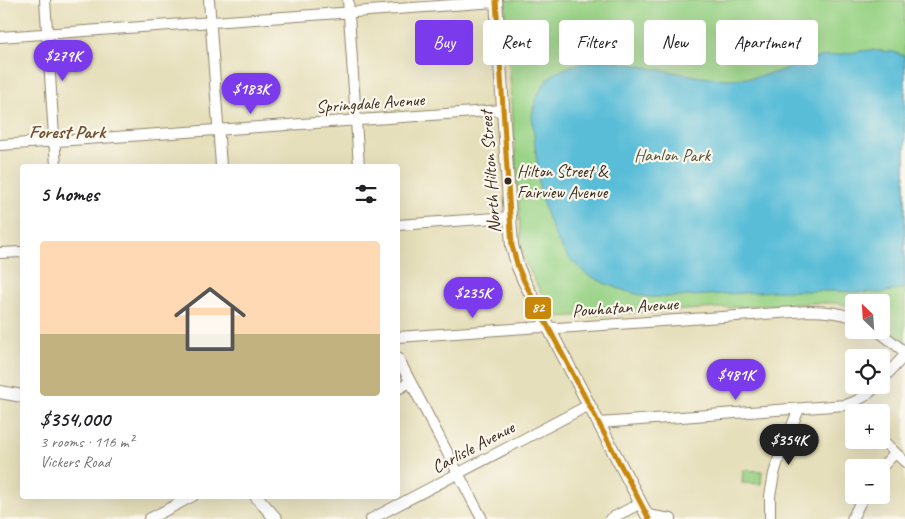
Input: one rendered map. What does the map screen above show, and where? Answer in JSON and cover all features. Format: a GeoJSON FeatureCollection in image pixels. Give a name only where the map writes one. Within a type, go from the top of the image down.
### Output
{"type":"FeatureCollection","features":[{"type":"Feature","properties":{"kind":"main road","name":"North Hilton Street"},"geometry":{"type":"LineString","coordinates":[[496,1],[512,246],[518,267],[648,517]]}},
{"type":"Feature","properties":{"kind":"main road"},"geometry":{"type":"LineString","coordinates":[[0,392],[20,396]]}},
{"type":"Feature","properties":{"kind":"main road"},"geometry":{"type":"LineString","coordinates":[[259,499],[276,519]]}},
{"type":"Feature","properties":{"kind":"street"},"geometry":{"type":"LineString","coordinates":[[45,0],[56,164]]}},
{"type":"Feature","properties":{"kind":"street"},"geometry":{"type":"LineString","coordinates":[[209,0],[221,164]]}},
{"type":"Feature","properties":{"kind":"street"},"geometry":{"type":"LineString","coordinates":[[348,0],[360,164]]}},
{"type":"Feature","properties":{"kind":"street"},"geometry":{"type":"LineString","coordinates":[[0,37],[496,1]]}},
{"type":"Feature","properties":{"kind":"street","name":"Springdale Avenue"},"geometry":{"type":"LineString","coordinates":[[0,145],[504,110]]}},
{"type":"Feature","properties":{"kind":"street"},"geometry":{"type":"LineString","coordinates":[[400,225],[510,217]]}},
{"type":"Feature","properties":{"kind":"street"},"geometry":{"type":"LineString","coordinates":[[0,253],[20,252]]}},
{"type":"Feature","properties":{"kind":"street","name":"Powhatan Avenue"},"geometry":{"type":"LineString","coordinates":[[400,337],[809,311],[845,315]]}},
{"type":"Feature","properties":{"kind":"street"},"geometry":{"type":"LineString","coordinates":[[888,339],[905,354],[890,372]]}},
{"type":"Feature","properties":{"kind":"street"},"geometry":{"type":"LineString","coordinates":[[400,362],[482,519]]}},
{"type":"Feature","properties":{"kind":"street"},"geometry":{"type":"LineString","coordinates":[[400,388],[410,382]]}},
{"type":"Feature","properties":{"kind":"street"},"geometry":{"type":"LineString","coordinates":[[598,423],[835,407],[857,402],[869,394]]}},
{"type":"Feature","properties":{"kind":"street","name":"Carlisle Avenue"},"geometry":{"type":"LineString","coordinates":[[371,519],[589,405]]}},
{"type":"Feature","properties":{"kind":"street"},"geometry":{"type":"LineString","coordinates":[[770,519],[770,496],[774,474],[780,454],[799,409]]}},
{"type":"Feature","properties":{"kind":"street"},"geometry":{"type":"LineString","coordinates":[[890,448],[905,462]]}},
{"type":"Feature","properties":{"kind":"street"},"geometry":{"type":"LineString","coordinates":[[889,459],[895,453]]}},
{"type":"Feature","properties":{"kind":"street"},"geometry":{"type":"LineString","coordinates":[[149,519],[187,499]]}},
{"type":"Feature","properties":{"kind":"street"},"geometry":{"type":"LineString","coordinates":[[610,519],[640,503]]}},
{"type":"Feature","properties":{"kind":"street"},"geometry":{"type":"LineString","coordinates":[[852,519],[860,504]]}},
{"type":"Feature","properties":{"kind":"street"},"geometry":{"type":"LineString","coordinates":[[648,517],[671,519]]}},
{"type":"Feature","properties":{"kind":"green space","name":"Hanlon Park"},"geometry":{"type":"Polygon","coordinates":[[[505,0],[905,0],[905,345],[890,332],[890,294],[845,294],[845,305],[813,303],[554,317],[522,256],[509,65],[549,65],[549,20],[506,20],[505,0]]]}},
{"type":"Feature","properties":{"kind":"green space"},"geometry":{"type":"Polygon","coordinates":[[[743,470],[762,471],[761,484],[742,483],[743,470]]]}},
{"type":"Feature","properties":{"kind":"water","name":"Hanlon Park"},"geometry":{"type":"Polygon","coordinates":[[[869,50],[894,52],[905,56],[905,288],[881,293],[776,291],[647,297],[606,284],[586,274],[568,257],[557,240],[540,193],[532,116],[536,97],[547,80],[555,73],[575,65],[634,65],[701,77],[751,78],[797,65],[818,65],[818,58],[869,50]]]}},
{"type":"Feature","properties":{"kind":"transit line","name":"82"},"geometry":{"type":"LineString","coordinates":[[496,0],[512,246],[518,267],[649,519]]}},
{"type":"Feature","properties":{"kind":"place","name":"Hilton Street & Fairview Avenue"},"geometry":{"type":"Point","coordinates":[508,181]}},
{"type":"Feature","properties":{"kind":"district","name":"Forest Park"},"geometry":{"type":"Point","coordinates":[67,131]}}]}
